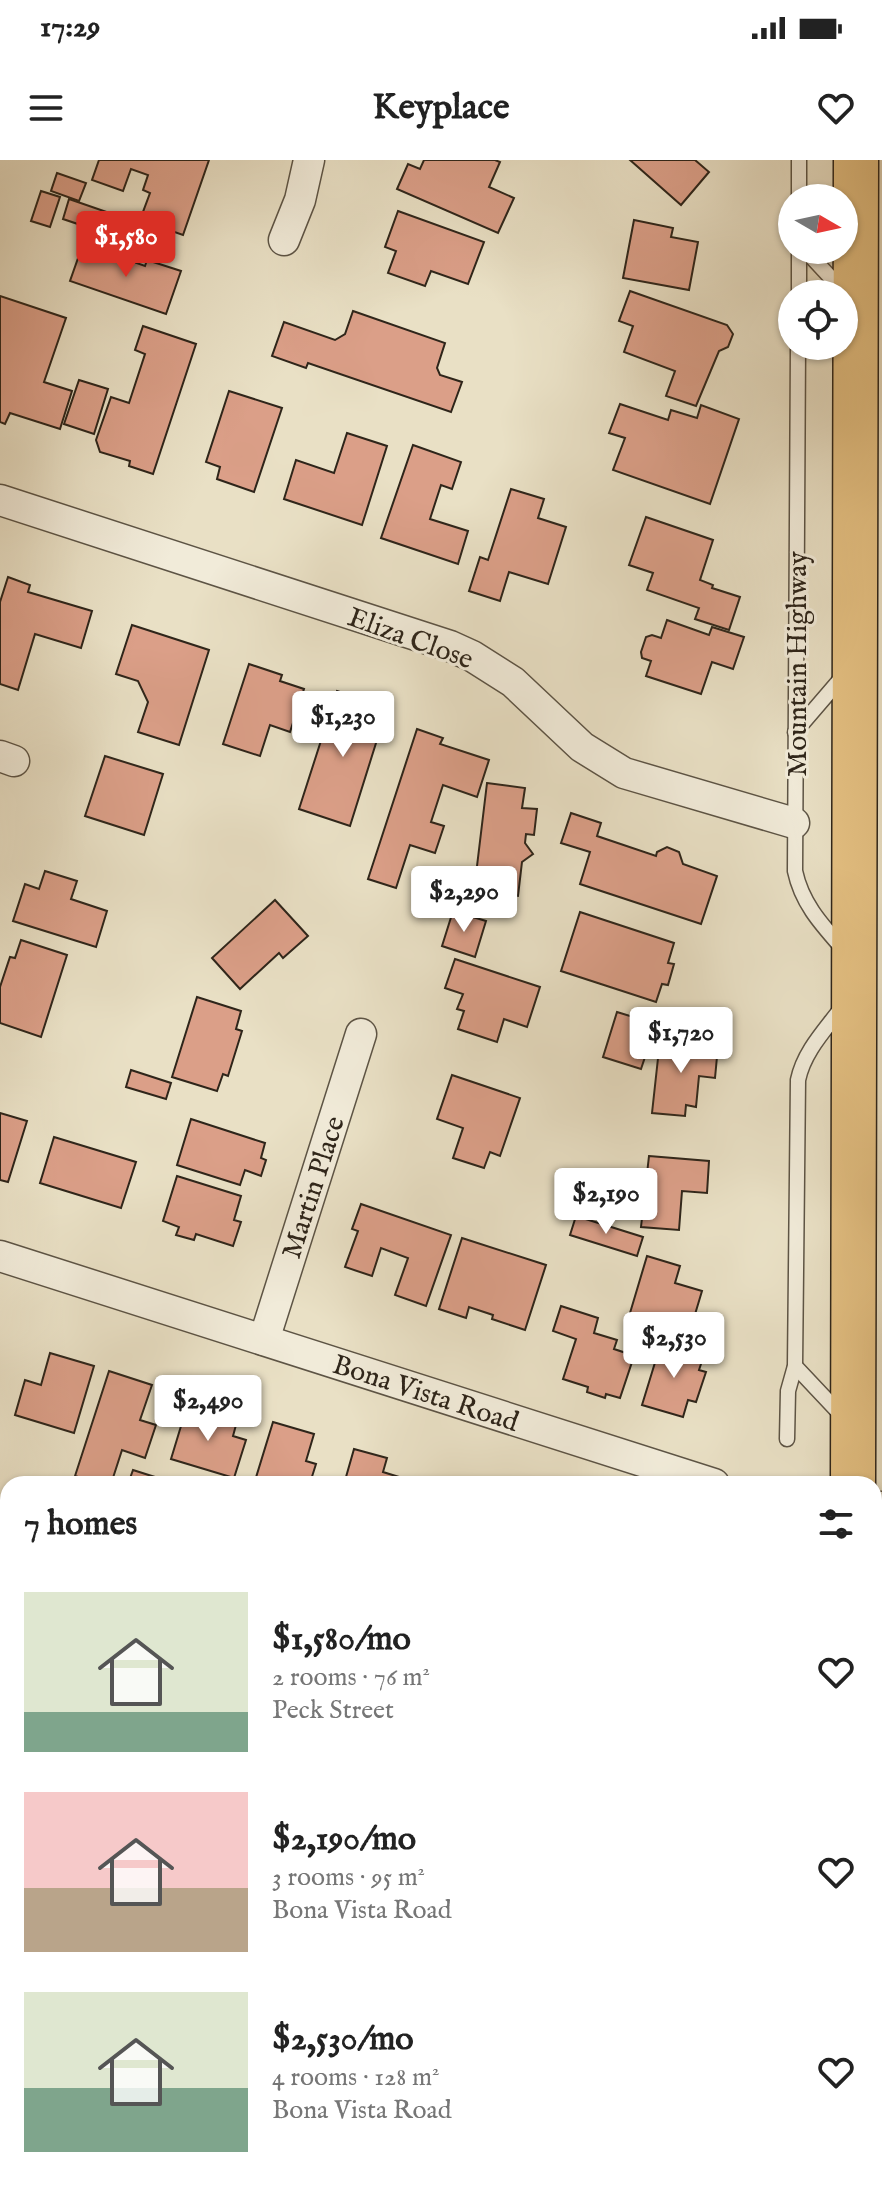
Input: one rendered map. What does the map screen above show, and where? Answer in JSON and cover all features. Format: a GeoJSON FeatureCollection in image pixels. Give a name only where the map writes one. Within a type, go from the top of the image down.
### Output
{"type":"FeatureCollection","features":[{"type":"Feature","properties":{"kind":"main road","name":"Mountain Highway"},"geometry":{"type":"LineString","coordinates":[[856,160],[856,280]]}},
{"type":"Feature","properties":{"kind":"main road","name":"Mountain Highway"},"geometry":{"type":"LineString","coordinates":[[853,1476],[856,360]]}},
{"type":"Feature","properties":{"kind":"street"},"geometry":{"type":"LineString","coordinates":[[284,240],[300,200],[309,160]]}},
{"type":"Feature","properties":{"kind":"street","name":"Eliza Close"},"geometry":{"type":"LineString","coordinates":[[0,500],[450,646],[513,682],[582,747],[624,773],[794,823]]}},
{"type":"Feature","properties":{"kind":"street","name":"Martin Place"},"geometry":{"type":"LineString","coordinates":[[264,1340],[361,1034]]}},
{"type":"Feature","properties":{"kind":"street","name":"Bona Vista Road"},"geometry":{"type":"LineString","coordinates":[[0,1256],[689,1476]]}},
{"type":"Feature","properties":{"kind":"lane"},"geometry":{"type":"LineString","coordinates":[[799,160],[799,184]]}},
{"type":"Feature","properties":{"kind":"lane"},"geometry":{"type":"LineString","coordinates":[[818,264],[833,280]]}},
{"type":"Feature","properties":{"kind":"lane","name":"Mountain Highway"},"geometry":{"type":"LineString","coordinates":[[798,360],[795,871],[799,890],[808,907],[854,976]]}},
{"type":"Feature","properties":{"kind":"lane"},"geometry":{"type":"LineString","coordinates":[[795,732],[854,663]]}},
{"type":"Feature","properties":{"kind":"lane"},"geometry":{"type":"LineString","coordinates":[[787,1439],[788,1391],[795,1366],[798,1080],[808,1053],[854,976]]}},
{"type":"Feature","properties":{"kind":"lane"},"geometry":{"type":"LineString","coordinates":[[795,1366],[854,1430]]}},
{"type":"Feature","properties":{"kind":"building"},"geometry":{"type":"Polygon","coordinates":[[[99,160],[209,160],[183,235],[140,220],[150,193],[143,190],[148,175],[131,169],[123,191],[92,180],[99,160]]]}},
{"type":"Feature","properties":{"kind":"building"},"geometry":{"type":"Polygon","coordinates":[[[424,160],[500,162],[489,187],[514,198],[498,233],[397,189],[408,164],[420,169],[424,160]]]}},
{"type":"Feature","properties":{"kind":"building"},"geometry":{"type":"Polygon","coordinates":[[[630,160],[695,160],[709,172],[681,205],[630,160]]]}},
{"type":"Feature","properties":{"kind":"building"},"geometry":{"type":"Polygon","coordinates":[[[57,173],[86,183],[79,201],[51,191],[57,173]]]}},
{"type":"Feature","properties":{"kind":"building"},"geometry":{"type":"Polygon","coordinates":[[[41,191],[60,197],[50,227],[31,221],[41,191]]]}},
{"type":"Feature","properties":{"kind":"building"},"geometry":{"type":"Polygon","coordinates":[[[69,199],[156,229],[149,248],[63,219],[69,199]]]}},
{"type":"Feature","properties":{"kind":"building"},"geometry":{"type":"Polygon","coordinates":[[[398,211],[484,242],[468,284],[431,271],[425,286],[388,273],[396,251],[385,247],[398,211]]]}},
{"type":"Feature","properties":{"kind":"building"},"geometry":{"type":"Polygon","coordinates":[[[634,220],[673,228],[671,237],[698,242],[689,290],[623,278],[634,220]]]}},
{"type":"Feature","properties":{"kind":"building"},"geometry":{"type":"Polygon","coordinates":[[[83,244],[145,266],[147,260],[181,271],[166,314],[70,281],[83,244]]]}},
{"type":"Feature","properties":{"kind":"building"},"geometry":{"type":"Polygon","coordinates":[[[630,291],[727,325],[733,334],[728,347],[719,351],[696,406],[666,396],[675,371],[624,352],[633,326],[619,321],[630,291]]]}},
{"type":"Feature","properties":{"kind":"building"},"geometry":{"type":"Polygon","coordinates":[[[0,296],[66,318],[44,382],[72,391],[60,429],[10,413],[5,424],[0,422],[0,296]]]}},
{"type":"Feature","properties":{"kind":"building"},"geometry":{"type":"Polygon","coordinates":[[[353,311],[445,343],[437,368],[440,375],[462,382],[451,412],[308,363],[306,368],[272,356],[284,322],[335,340],[345,334],[353,311]]]}},
{"type":"Feature","properties":{"kind":"building"},"geometry":{"type":"Polygon","coordinates":[[[143,326],[196,344],[153,474],[129,466],[130,461],[100,452],[96,440],[111,397],[129,403],[145,354],[135,350],[143,326]]]}},
{"type":"Feature","properties":{"kind":"building"},"geometry":{"type":"Polygon","coordinates":[[[79,380],[108,389],[94,434],[64,424],[79,380]]]}},
{"type":"Feature","properties":{"kind":"building"},"geometry":{"type":"Polygon","coordinates":[[[229,391],[282,408],[254,492],[217,479],[220,467],[206,462],[229,391]]]}},
{"type":"Feature","properties":{"kind":"building"},"geometry":{"type":"Polygon","coordinates":[[[620,404],[668,420],[671,410],[697,418],[701,405],[739,419],[710,504],[613,470],[625,438],[609,433],[620,404]]]}},
{"type":"Feature","properties":{"kind":"building"},"geometry":{"type":"Polygon","coordinates":[[[347,433],[387,446],[362,525],[284,499],[296,460],[334,473],[347,433]]]}},
{"type":"Feature","properties":{"kind":"building"},"geometry":{"type":"Polygon","coordinates":[[[413,445],[461,462],[452,489],[441,485],[430,519],[468,531],[458,564],[381,538],[413,445]]]}},
{"type":"Feature","properties":{"kind":"building"},"geometry":{"type":"Polygon","coordinates":[[[511,489],[544,499],[538,518],[566,527],[548,584],[509,572],[500,601],[469,591],[480,557],[488,560],[511,489]]]}},
{"type":"Feature","properties":{"kind":"building"},"geometry":{"type":"Polygon","coordinates":[[[646,517],[713,540],[700,580],[713,585],[712,588],[740,597],[729,630],[695,619],[699,608],[647,590],[653,573],[629,565],[646,517]]]}},
{"type":"Feature","properties":{"kind":"building"},"geometry":{"type":"Polygon","coordinates":[[[8,577],[30,585],[28,592],[92,611],[81,648],[35,634],[18,690],[0,684],[0,602],[8,577]]]}},
{"type":"Feature","properties":{"kind":"building"},"geometry":{"type":"Polygon","coordinates":[[[667,620],[709,635],[712,627],[744,637],[733,669],[712,662],[701,694],[646,676],[651,661],[642,658],[641,652],[646,637],[661,638],[667,620]]]}},
{"type":"Feature","properties":{"kind":"building"},"geometry":{"type":"Polygon","coordinates":[[[132,625],[209,650],[179,745],[138,732],[148,702],[138,681],[116,674],[132,625]]]}},
{"type":"Feature","properties":{"kind":"building"},"geometry":{"type":"Polygon","coordinates":[[[249,664],[282,675],[280,681],[304,689],[290,732],[270,725],[260,756],[223,744],[249,664]]]}},
{"type":"Feature","properties":{"kind":"building"},"geometry":{"type":"Polygon","coordinates":[[[337,691],[387,708],[350,826],[299,809],[337,691]]]}},
{"type":"Feature","properties":{"kind":"building"},"geometry":{"type":"Polygon","coordinates":[[[417,729],[443,738],[440,744],[489,760],[477,797],[443,785],[431,822],[444,826],[435,853],[410,845],[396,888],[368,879],[417,729]]]}},
{"type":"Feature","properties":{"kind":"building"},"geometry":{"type":"Polygon","coordinates":[[[105,756],[163,774],[144,835],[85,816],[105,756]]]}},
{"type":"Feature","properties":{"kind":"building"},"geometry":{"type":"Polygon","coordinates":[[[487,783],[525,788],[522,808],[537,809],[534,835],[526,834],[525,843],[533,854],[522,862],[518,896],[474,891],[487,783]]]}},
{"type":"Feature","properties":{"kind":"building"},"geometry":{"type":"Polygon","coordinates":[[[571,813],[601,823],[597,836],[656,856],[657,852],[667,847],[679,852],[683,864],[717,876],[701,924],[580,884],[590,852],[561,843],[571,813]]]}},
{"type":"Feature","properties":{"kind":"building"},"geometry":{"type":"Polygon","coordinates":[[[45,871],[77,881],[71,899],[107,911],[96,947],[13,921],[25,884],[39,889],[45,871]]]}},
{"type":"Feature","properties":{"kind":"building"},"geometry":{"type":"Polygon","coordinates":[[[275,900],[308,936],[283,958],[279,953],[240,989],[212,958],[275,900]]]}},
{"type":"Feature","properties":{"kind":"building"},"geometry":{"type":"Polygon","coordinates":[[[453,911],[486,921],[475,957],[442,946],[453,911]]]}},
{"type":"Feature","properties":{"kind":"building"},"geometry":{"type":"Polygon","coordinates":[[[580,912],[674,943],[668,963],[674,964],[668,985],[662,984],[656,1002],[561,971],[580,912]]]}},
{"type":"Feature","properties":{"kind":"building"},"geometry":{"type":"Polygon","coordinates":[[[21,940],[67,955],[41,1037],[0,1023],[0,987],[10,957],[15,958],[21,940]]]}},
{"type":"Feature","properties":{"kind":"building"},"geometry":{"type":"Polygon","coordinates":[[[455,959],[540,987],[527,1027],[504,1019],[497,1042],[458,1029],[464,1011],[457,1009],[463,994],[445,988],[455,959]]]}},
{"type":"Feature","properties":{"kind":"building"},"geometry":{"type":"Polygon","coordinates":[[[197,997],[241,1011],[236,1029],[242,1031],[228,1076],[223,1074],[217,1091],[172,1077],[197,997]]]}},
{"type":"Feature","properties":{"kind":"building"},"geometry":{"type":"Polygon","coordinates":[[[617,1012],[656,1024],[641,1069],[603,1057],[617,1012]]]}},
{"type":"Feature","properties":{"kind":"building"},"geometry":{"type":"Polygon","coordinates":[[[660,1040],[718,1046],[715,1078],[699,1076],[696,1107],[686,1105],[685,1116],[652,1113],[660,1040]]]}},
{"type":"Feature","properties":{"kind":"building"},"geometry":{"type":"Polygon","coordinates":[[[131,1070],[171,1083],[166,1099],[126,1087],[131,1070]]]}},
{"type":"Feature","properties":{"kind":"building"},"geometry":{"type":"Polygon","coordinates":[[[452,1075],[520,1098],[500,1156],[490,1152],[484,1168],[453,1158],[463,1128],[437,1119],[452,1075]]]}},
{"type":"Feature","properties":{"kind":"building"},"geometry":{"type":"Polygon","coordinates":[[[0,1113],[27,1121],[8,1182],[0,1180],[0,1113]]]}},
{"type":"Feature","properties":{"kind":"building"},"geometry":{"type":"Polygon","coordinates":[[[191,1119],[265,1143],[261,1158],[266,1160],[261,1176],[245,1170],[240,1185],[177,1165],[191,1119]]]}},
{"type":"Feature","properties":{"kind":"building"},"geometry":{"type":"Polygon","coordinates":[[[54,1137],[136,1162],[121,1208],[40,1183],[54,1137]]]}},
{"type":"Feature","properties":{"kind":"building"},"geometry":{"type":"Polygon","coordinates":[[[649,1156],[709,1161],[707,1193],[682,1191],[679,1230],[641,1227],[649,1156]]]}},
{"type":"Feature","properties":{"kind":"building"},"geometry":{"type":"Polygon","coordinates":[[[177,1176],[241,1196],[234,1220],[241,1222],[233,1246],[196,1234],[194,1240],[176,1235],[179,1227],[163,1221],[177,1176]]]}},
{"type":"Feature","properties":{"kind":"building"},"geometry":{"type":"Polygon","coordinates":[[[361,1204],[451,1235],[426,1306],[395,1295],[408,1258],[381,1248],[372,1276],[345,1267],[358,1231],[352,1229],[361,1204]]]}},
{"type":"Feature","properties":{"kind":"building"},"geometry":{"type":"Polygon","coordinates":[[[576,1216],[643,1237],[637,1256],[570,1235],[576,1216]]]}},
{"type":"Feature","properties":{"kind":"building"},"geometry":{"type":"Polygon","coordinates":[[[462,1238],[546,1265],[525,1330],[469,1307],[466,1318],[439,1309],[462,1238]]]}},
{"type":"Feature","properties":{"kind":"building"},"geometry":{"type":"Polygon","coordinates":[[[647,1256],[680,1266],[675,1283],[702,1291],[690,1331],[630,1313],[647,1256]]]}},
{"type":"Feature","properties":{"kind":"building"},"geometry":{"type":"Polygon","coordinates":[[[561,1306],[598,1318],[594,1333],[617,1340],[614,1349],[633,1359],[620,1398],[606,1394],[605,1398],[587,1392],[588,1387],[563,1379],[576,1339],[553,1331],[561,1306]]]}},
{"type":"Feature","properties":{"kind":"building"},"geometry":{"type":"Polygon","coordinates":[[[661,1343],[704,1355],[699,1370],[706,1372],[696,1402],[688,1400],[683,1417],[642,1405],[661,1343]]]}},
{"type":"Feature","properties":{"kind":"building"},"geometry":{"type":"Polygon","coordinates":[[[50,1353],[94,1366],[74,1433],[15,1415],[25,1380],[41,1385],[50,1353]]]}},
{"type":"Feature","properties":{"kind":"building"},"geometry":{"type":"Polygon","coordinates":[[[109,1371],[152,1385],[140,1420],[156,1425],[145,1458],[122,1450],[114,1476],[75,1476],[109,1371]]]}},
{"type":"Feature","properties":{"kind":"building"},"geometry":{"type":"Polygon","coordinates":[[[188,1403],[213,1411],[211,1418],[236,1425],[233,1436],[246,1440],[235,1476],[171,1459],[188,1403]]]}},
{"type":"Feature","properties":{"kind":"building"},"geometry":{"type":"Polygon","coordinates":[[[273,1422],[314,1434],[306,1461],[316,1464],[312,1476],[256,1476],[273,1422]]]}},
{"type":"Feature","properties":{"kind":"building"},"geometry":{"type":"Polygon","coordinates":[[[354,1449],[387,1458],[383,1472],[396,1476],[346,1476],[354,1449]]]}},
{"type":"Feature","properties":{"kind":"building"},"geometry":{"type":"Polygon","coordinates":[[[133,1470],[152,1476],[131,1476],[133,1470]]]}}]}
